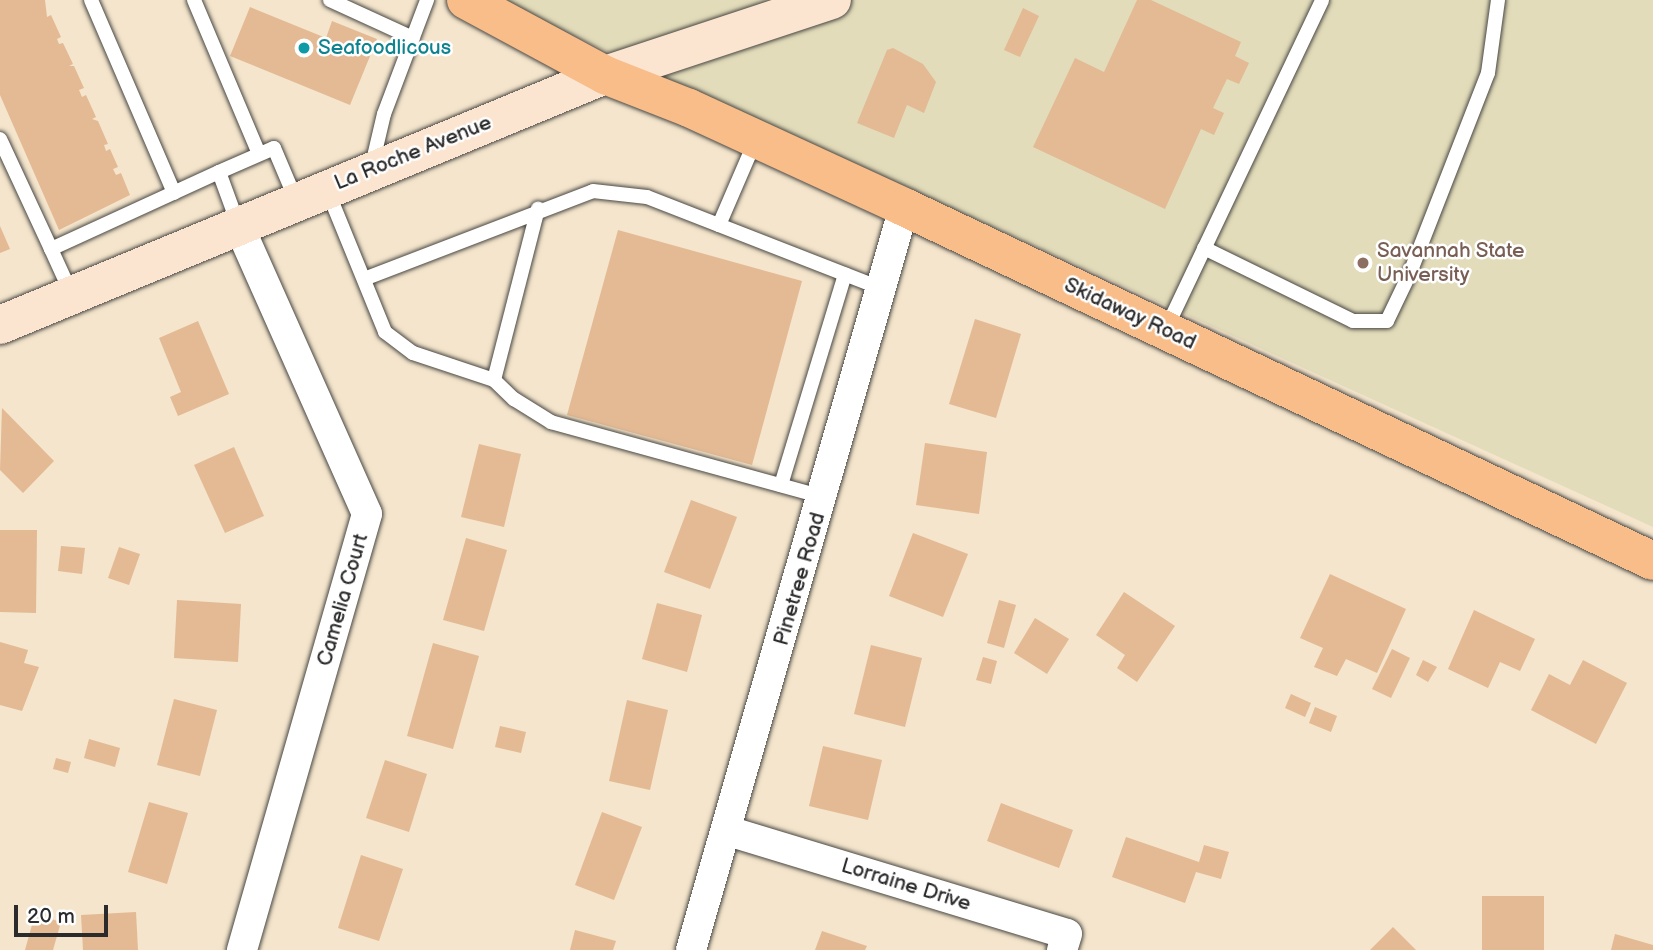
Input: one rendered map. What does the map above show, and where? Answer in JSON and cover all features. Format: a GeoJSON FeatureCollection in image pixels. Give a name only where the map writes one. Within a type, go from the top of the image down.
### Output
{"type":"FeatureCollection","features":[{"type":"Feature","properties":{"kind":"main road","name":"Skidaway Road"},"geometry":{"type":"LineString","coordinates":[[466,0],[604,75],[756,139],[904,207],[1653,561]]}},
{"type":"Feature","properties":{"kind":"main road","name":"La Roche Avenue"},"geometry":{"type":"LineString","coordinates":[[0,325],[238,224],[604,75],[832,0]]}},
{"type":"Feature","properties":{"kind":"street","name":"Pinetree Road"},"geometry":{"type":"LineString","coordinates":[[691,950],[728,831],[904,207]]}},
{"type":"Feature","properties":{"kind":"street","name":"Camelia Court"},"geometry":{"type":"LineString","coordinates":[[238,224],[367,514],[242,950]]}},
{"type":"Feature","properties":{"kind":"street","name":"Lorraine Drive"},"geometry":{"type":"LineString","coordinates":[[728,831],[1067,934],[1062,950]]}},
{"type":"Feature","properties":{"kind":"lane"},"geometry":{"type":"LineString","coordinates":[[91,0],[174,193]]}},
{"type":"Feature","properties":{"kind":"lane"},"geometry":{"type":"LineString","coordinates":[[194,0],[259,154]]}},
{"type":"Feature","properties":{"kind":"lane"},"geometry":{"type":"LineString","coordinates":[[330,0],[413,38]]}},
{"type":"Feature","properties":{"kind":"lane"},"geometry":{"type":"LineString","coordinates":[[371,170],[384,114],[427,0]]}},
{"type":"Feature","properties":{"kind":"lane"},"geometry":{"type":"LineString","coordinates":[[1165,330],[1322,0]]}},
{"type":"Feature","properties":{"kind":"lane"},"geometry":{"type":"LineString","coordinates":[[1204,248],[1353,321],[1387,321],[1410,273],[1488,73],[1498,0]]}},
{"type":"Feature","properties":{"kind":"lane"},"geometry":{"type":"LineString","coordinates":[[0,139],[72,295]]}},
{"type":"Feature","properties":{"kind":"lane"},"geometry":{"type":"LineString","coordinates":[[719,225],[756,139]]}},
{"type":"Feature","properties":{"kind":"lane"},"geometry":{"type":"LineString","coordinates":[[51,249],[274,148],[311,194],[364,279],[385,332],[413,353],[494,380],[514,399],[551,422],[823,497]]}},
{"type":"Feature","properties":{"kind":"lane"},"geometry":{"type":"LineString","coordinates":[[219,172],[238,224]]}},
{"type":"Feature","properties":{"kind":"lane"},"geometry":{"type":"LineString","coordinates":[[364,279],[538,209],[593,191],[647,197],[881,288]]}},
{"type":"Feature","properties":{"kind":"lane"},"geometry":{"type":"LineString","coordinates":[[494,380],[538,209]]}},
{"type":"Feature","properties":{"kind":"lane"},"geometry":{"type":"LineString","coordinates":[[780,485],[845,274]]}},
{"type":"Feature","properties":{"kind":"shaded area","name":"Savannah State University"},"geometry":{"type":"Polygon","coordinates":[[[495,0],[1653,0],[1653,527],[495,0]]]}},
{"type":"Feature","properties":{"kind":"building"},"geometry":{"type":"Polygon","coordinates":[[[0,0],[45,0],[47,17],[51,15],[61,37],[57,39],[59,44],[63,43],[73,64],[69,66],[74,66],[84,88],[79,90],[82,97],[86,95],[96,117],[92,119],[98,121],[108,144],[104,145],[106,151],[110,149],[118,167],[113,169],[116,175],[121,173],[130,195],[59,230],[0,95],[0,0]]]}},
{"type":"Feature","properties":{"kind":"building"},"geometry":{"type":"Polygon","coordinates":[[[1137,0],[1151,0],[1241,42],[1235,56],[1249,63],[1239,84],[1227,79],[1213,108],[1224,113],[1214,135],[1201,129],[1165,209],[1033,147],[1075,58],[1104,72],[1137,0]]]}},
{"type":"Feature","properties":{"kind":"building","name":"Seafoodlicous"},"geometry":{"type":"Polygon","coordinates":[[[250,7],[326,38],[332,21],[377,39],[350,105],[230,56],[250,7]]]}},
{"type":"Feature","properties":{"kind":"building"},"geometry":{"type":"Polygon","coordinates":[[[1023,8],[1039,16],[1020,57],[1004,50],[1023,8]]]}},
{"type":"Feature","properties":{"kind":"building"},"geometry":{"type":"Polygon","coordinates":[[[893,48],[923,64],[936,82],[924,113],[907,105],[894,138],[857,123],[887,50],[893,48]]]}},
{"type":"Feature","properties":{"kind":"building"},"geometry":{"type":"Polygon","coordinates":[[[0,226],[10,249],[0,253],[0,226]]]}},
{"type":"Feature","properties":{"kind":"building"},"geometry":{"type":"Polygon","coordinates":[[[618,230],[802,281],[752,465],[567,415],[618,230]]]}},
{"type":"Feature","properties":{"kind":"building"},"geometry":{"type":"Polygon","coordinates":[[[975,319],[1021,334],[996,418],[949,404],[975,319]]]}},
{"type":"Feature","properties":{"kind":"building"},"geometry":{"type":"Polygon","coordinates":[[[198,321],[229,394],[178,416],[170,397],[181,392],[159,338],[198,321]]]}},
{"type":"Feature","properties":{"kind":"building"},"geometry":{"type":"Polygon","coordinates":[[[2,408],[54,461],[23,493],[0,470],[2,408]]]}},
{"type":"Feature","properties":{"kind":"building"},"geometry":{"type":"Polygon","coordinates":[[[925,443],[987,452],[979,514],[916,505],[925,443]]]}},
{"type":"Feature","properties":{"kind":"building"},"geometry":{"type":"Polygon","coordinates":[[[479,444],[521,454],[504,527],[461,517],[479,444]]]}},
{"type":"Feature","properties":{"kind":"building"},"geometry":{"type":"Polygon","coordinates":[[[234,447],[264,516],[225,533],[194,465],[234,447]]]}},
{"type":"Feature","properties":{"kind":"building"},"geometry":{"type":"Polygon","coordinates":[[[691,500],[737,517],[710,589],[664,572],[691,500]]]}},
{"type":"Feature","properties":{"kind":"building"},"geometry":{"type":"Polygon","coordinates":[[[0,530],[37,530],[36,613],[0,612],[0,530]]]}},
{"type":"Feature","properties":{"kind":"building"},"geometry":{"type":"Polygon","coordinates":[[[913,533],[968,554],[943,617],[889,596],[913,533]]]}},
{"type":"Feature","properties":{"kind":"building"},"geometry":{"type":"Polygon","coordinates":[[[466,538],[507,550],[484,631],[443,620],[466,538]]]}},
{"type":"Feature","properties":{"kind":"building"},"geometry":{"type":"Polygon","coordinates":[[[61,546],[85,548],[82,574],[58,571],[61,546]]]}},
{"type":"Feature","properties":{"kind":"building"},"geometry":{"type":"Polygon","coordinates":[[[119,547],[140,554],[129,585],[108,578],[119,547]]]}},
{"type":"Feature","properties":{"kind":"building"},"geometry":{"type":"Polygon","coordinates":[[[1330,574],[1406,609],[1377,673],[1346,659],[1337,676],[1314,667],[1323,648],[1300,638],[1330,574]]]}},
{"type":"Feature","properties":{"kind":"building"},"geometry":{"type":"Polygon","coordinates":[[[1124,592],[1175,626],[1137,682],[1117,668],[1125,655],[1096,635],[1124,592]]]}},
{"type":"Feature","properties":{"kind":"building"},"geometry":{"type":"Polygon","coordinates":[[[177,600],[241,604],[238,662],[174,658],[177,600]]]}},
{"type":"Feature","properties":{"kind":"building"},"geometry":{"type":"Polygon","coordinates":[[[999,600],[1016,605],[1004,648],[987,643],[999,600]]]}},
{"type":"Feature","properties":{"kind":"building"},"geometry":{"type":"Polygon","coordinates":[[[657,603],[702,615],[687,672],[642,659],[657,603]]]}},
{"type":"Feature","properties":{"kind":"building"},"geometry":{"type":"Polygon","coordinates":[[[1474,610],[1535,639],[1520,671],[1500,662],[1488,688],[1448,669],[1474,610]]]}},
{"type":"Feature","properties":{"kind":"building"},"geometry":{"type":"Polygon","coordinates":[[[1035,618],[1069,639],[1047,674],[1014,653],[1035,618]]]}},
{"type":"Feature","properties":{"kind":"building"},"geometry":{"type":"Polygon","coordinates":[[[0,642],[28,650],[24,663],[39,667],[22,711],[0,705],[0,642]]]}},
{"type":"Feature","properties":{"kind":"building"},"geometry":{"type":"Polygon","coordinates":[[[433,643],[479,656],[453,749],[407,736],[433,643]]]}},
{"type":"Feature","properties":{"kind":"building"},"geometry":{"type":"Polygon","coordinates":[[[871,645],[922,658],[905,727],[854,714],[871,645]]]}},
{"type":"Feature","properties":{"kind":"building"},"geometry":{"type":"Polygon","coordinates":[[[1392,649],[1410,658],[1391,698],[1372,689],[1392,649]]]}},
{"type":"Feature","properties":{"kind":"building"},"geometry":{"type":"Polygon","coordinates":[[[983,657],[997,661],[991,684],[976,680],[983,657]]]}},
{"type":"Feature","properties":{"kind":"building"},"geometry":{"type":"Polygon","coordinates":[[[1423,660],[1437,667],[1428,682],[1416,675],[1423,660]]]}},
{"type":"Feature","properties":{"kind":"building"},"geometry":{"type":"Polygon","coordinates":[[[1583,660],[1627,683],[1596,744],[1531,710],[1549,674],[1570,685],[1583,660]]]}},
{"type":"Feature","properties":{"kind":"building"},"geometry":{"type":"Polygon","coordinates":[[[1291,694],[1311,703],[1305,717],[1285,708],[1291,694]]]}},
{"type":"Feature","properties":{"kind":"building"},"geometry":{"type":"Polygon","coordinates":[[[174,699],[217,710],[200,776],[157,765],[174,699]]]}},
{"type":"Feature","properties":{"kind":"building"},"geometry":{"type":"Polygon","coordinates":[[[627,700],[668,710],[650,790],[609,781],[627,700]]]}},
{"type":"Feature","properties":{"kind":"building"},"geometry":{"type":"Polygon","coordinates":[[[1315,707],[1337,716],[1331,732],[1309,723],[1315,707]]]}},
{"type":"Feature","properties":{"kind":"building"},"geometry":{"type":"Polygon","coordinates":[[[500,726],[526,732],[521,753],[495,747],[500,726]]]}},
{"type":"Feature","properties":{"kind":"building"},"geometry":{"type":"Polygon","coordinates":[[[89,739],[120,748],[115,767],[84,758],[89,739]]]}},
{"type":"Feature","properties":{"kind":"building"},"geometry":{"type":"Polygon","coordinates":[[[823,746],[882,760],[868,820],[809,806],[823,746]]]}},
{"type":"Feature","properties":{"kind":"building"},"geometry":{"type":"Polygon","coordinates":[[[56,758],[71,762],[68,773],[53,769],[56,758]]]}},
{"type":"Feature","properties":{"kind":"building"},"geometry":{"type":"Polygon","coordinates":[[[385,760],[427,774],[409,832],[366,818],[385,760]]]}},
{"type":"Feature","properties":{"kind":"building"},"geometry":{"type":"Polygon","coordinates":[[[149,802],[188,813],[167,884],[128,872],[149,802]]]}},
{"type":"Feature","properties":{"kind":"building"},"geometry":{"type":"Polygon","coordinates":[[[1001,803],[1073,830],[1059,868],[987,841],[1001,803]]]}},
{"type":"Feature","properties":{"kind":"building"},"geometry":{"type":"Polygon","coordinates":[[[602,812],[642,827],[614,900],[575,885],[602,812]]]}},
{"type":"Feature","properties":{"kind":"building"},"geometry":{"type":"Polygon","coordinates":[[[1126,837],[1199,862],[1204,845],[1229,852],[1221,879],[1196,872],[1185,903],[1112,877],[1126,837]]]}},
{"type":"Feature","properties":{"kind":"building"},"geometry":{"type":"Polygon","coordinates":[[[361,855],[403,869],[379,941],[338,928],[361,855]]]}},
{"type":"Feature","properties":{"kind":"building"},"geometry":{"type":"Polygon","coordinates":[[[1482,896],[1544,896],[1544,950],[1482,950],[1482,896]]]}},
{"type":"Feature","properties":{"kind":"building"},"geometry":{"type":"Polygon","coordinates":[[[136,912],[138,950],[83,950],[81,915],[136,912]]]}},
{"type":"Feature","properties":{"kind":"building"},"geometry":{"type":"Polygon","coordinates":[[[35,914],[61,922],[53,950],[25,950],[35,914]]]}},
{"type":"Feature","properties":{"kind":"building"},"geometry":{"type":"Polygon","coordinates":[[[1393,927],[1416,950],[1370,950],[1393,927]]]}},
{"type":"Feature","properties":{"kind":"building"},"geometry":{"type":"Polygon","coordinates":[[[575,930],[616,941],[613,950],[570,950],[575,930]]]}},
{"type":"Feature","properties":{"kind":"building"},"geometry":{"type":"Polygon","coordinates":[[[822,931],[867,946],[865,950],[815,950],[822,931]]]}},
{"type":"Feature","properties":{"kind":"building"},"geometry":{"type":"Polygon","coordinates":[[[1615,934],[1653,945],[1653,950],[1611,950],[1615,934]]]}},
{"type":"Feature","properties":{"kind":"place","name":"Seafoodlicous"},"geometry":{"type":"Point","coordinates":[304,48]}},
{"type":"Feature","properties":{"kind":"place","name":"Savannah State University"},"geometry":{"type":"Point","coordinates":[1363,263]}}]}
